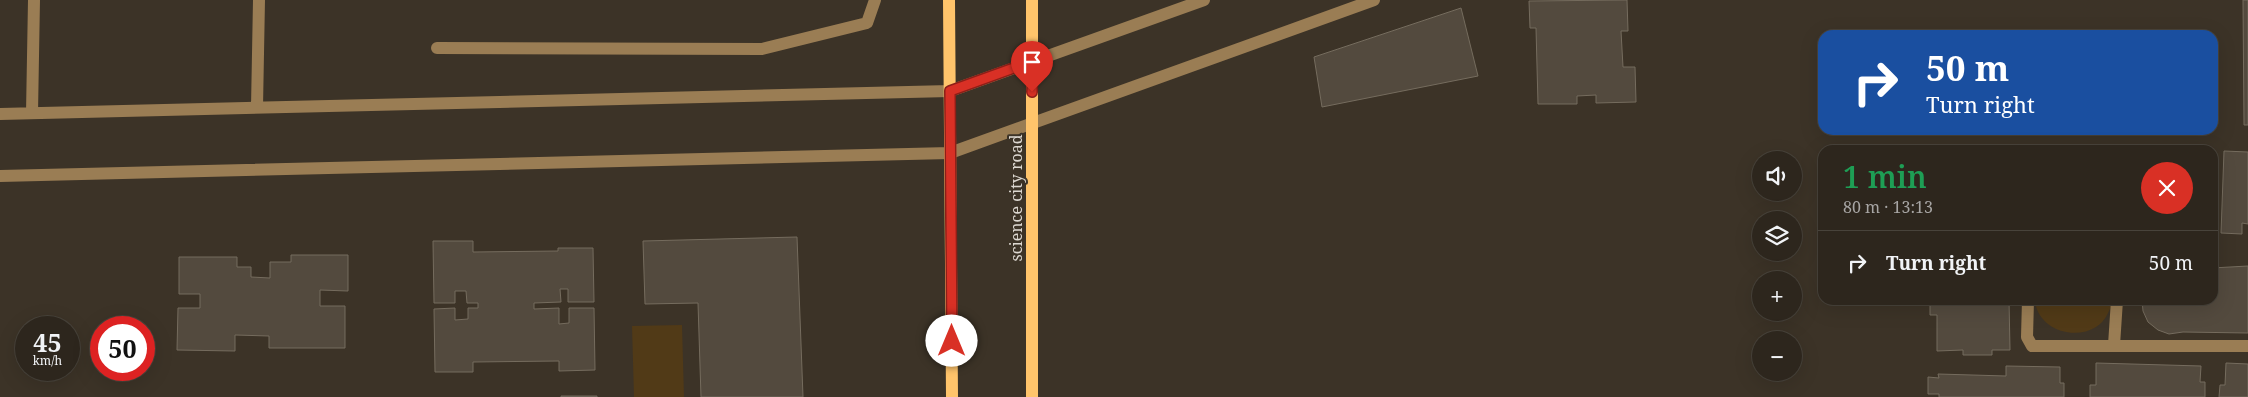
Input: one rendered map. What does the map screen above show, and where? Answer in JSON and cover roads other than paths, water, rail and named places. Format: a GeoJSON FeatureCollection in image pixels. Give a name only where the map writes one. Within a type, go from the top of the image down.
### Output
{"type":"FeatureCollection","features":[{"type":"Feature","properties":{"kind":"main road"},"geometry":{"type":"LineString","coordinates":[[949,0],[952,397]]}},
{"type":"Feature","properties":{"kind":"main road","name":"science city road"},"geometry":{"type":"LineString","coordinates":[[1032,0],[1032,397]]}},
{"type":"Feature","properties":{"kind":"street"},"geometry":{"type":"LineString","coordinates":[[32,113],[34,0]]}},
{"type":"Feature","properties":{"kind":"street"},"geometry":{"type":"LineString","coordinates":[[257,107],[259,0]]}},
{"type":"Feature","properties":{"kind":"street"},"geometry":{"type":"LineString","coordinates":[[437,48],[762,49],[867,23],[875,0]]}},
{"type":"Feature","properties":{"kind":"street"},"geometry":{"type":"LineString","coordinates":[[0,114],[950,91],[1204,0]]}},
{"type":"Feature","properties":{"kind":"street"},"geometry":{"type":"LineString","coordinates":[[0,176],[950,153],[1374,0]]}},
{"type":"Feature","properties":{"kind":"street"},"geometry":{"type":"LineString","coordinates":[[2028,305],[2027,337],[2032,346],[2248,346]]}},
{"type":"Feature","properties":{"kind":"street"},"geometry":{"type":"LineString","coordinates":[[2114,345],[2117,305]]}}]}
